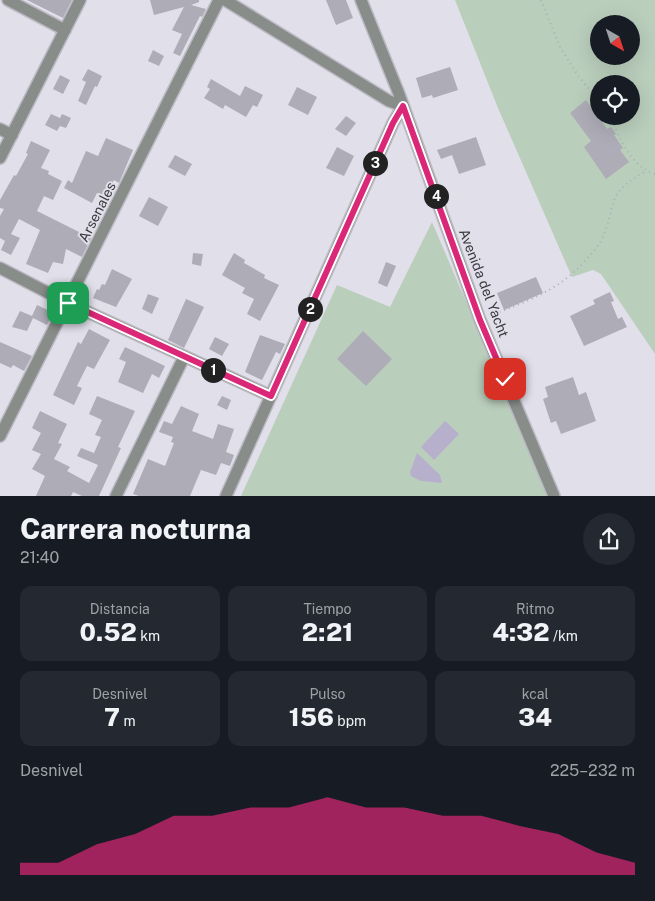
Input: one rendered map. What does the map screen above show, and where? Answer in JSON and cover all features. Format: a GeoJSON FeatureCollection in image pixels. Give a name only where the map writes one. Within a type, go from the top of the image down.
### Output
{"type":"FeatureCollection","features":[{"type":"Feature","properties":{"kind":"street"},"geometry":{"type":"LineString","coordinates":[[8,0],[64,30]]}},
{"type":"Feature","properties":{"kind":"street"},"geometry":{"type":"LineString","coordinates":[[0,158],[80,0]]}},
{"type":"Feature","properties":{"kind":"street","name":"Arsenales"},"geometry":{"type":"LineString","coordinates":[[0,436],[219,0]]}},
{"type":"Feature","properties":{"kind":"street"},"geometry":{"type":"LineString","coordinates":[[225,0],[389,101],[403,106],[393,123],[226,496]]}},
{"type":"Feature","properties":{"kind":"street","name":"Avenida del Yacht"},"geometry":{"type":"LineString","coordinates":[[361,0],[403,106],[480,320],[554,496]]}},
{"type":"Feature","properties":{"kind":"street"},"geometry":{"type":"LineString","coordinates":[[0,129],[12,135]]}},
{"type":"Feature","properties":{"kind":"street"},"geometry":{"type":"LineString","coordinates":[[0,268],[68,303],[271,396]]}},
{"type":"Feature","properties":{"kind":"street"},"geometry":{"type":"LineString","coordinates":[[116,496],[184,357]]}},
{"type":"Feature","properties":{"kind":"path"},"geometry":{"type":"LineString","coordinates":[[541,0],[560,48],[590,90]]}},
{"type":"Feature","properties":{"kind":"path"},"geometry":{"type":"LineString","coordinates":[[613,125],[630,156],[646,171],[655,174]]}},
{"type":"Feature","properties":{"kind":"path"},"geometry":{"type":"LineString","coordinates":[[480,320],[547,293],[572,275],[600,241],[613,199],[620,188],[646,171]]}},
{"type":"Feature","properties":{"kind":"green space"},"geometry":{"type":"Polygon","coordinates":[[[455,0],[655,0],[655,354],[601,274],[593,270],[572,277],[498,108],[455,0]]]}},
{"type":"Feature","properties":{"kind":"green space"},"geometry":{"type":"Polygon","coordinates":[[[432,222],[549,496],[241,496],[337,285],[390,307],[432,222]]]}},
{"type":"Feature","properties":{"kind":"shaded area"},"geometry":{"type":"Polygon","coordinates":[[[445,421],[459,434],[434,460],[421,447],[445,421]]]}},
{"type":"Feature","properties":{"kind":"shaded area"},"geometry":{"type":"Polygon","coordinates":[[[417,453],[440,475],[442,483],[421,481],[411,476],[410,472],[417,453]]]}},
{"type":"Feature","properties":{"kind":"building"},"geometry":{"type":"Polygon","coordinates":[[[27,0],[72,0],[63,18],[27,0]]]}},
{"type":"Feature","properties":{"kind":"building"},"geometry":{"type":"Polygon","coordinates":[[[150,0],[199,0],[199,2],[191,5],[206,9],[202,17],[200,16],[180,56],[173,53],[182,34],[172,30],[184,7],[154,15],[150,0]]]}},
{"type":"Feature","properties":{"kind":"building"},"geometry":{"type":"Polygon","coordinates":[[[326,0],[346,0],[353,18],[336,25],[326,0]]]}},
{"type":"Feature","properties":{"kind":"building"},"geometry":{"type":"Polygon","coordinates":[[[153,50],[164,56],[159,66],[148,61],[153,50]]]}},
{"type":"Feature","properties":{"kind":"building"},"geometry":{"type":"Polygon","coordinates":[[[450,67],[458,90],[433,98],[432,95],[422,98],[416,78],[450,67]]]}},
{"type":"Feature","properties":{"kind":"building"},"geometry":{"type":"Polygon","coordinates":[[[88,69],[102,76],[86,105],[78,101],[86,82],[82,80],[88,69]]]}},
{"type":"Feature","properties":{"kind":"building"},"geometry":{"type":"Polygon","coordinates":[[[60,75],[70,80],[63,94],[53,89],[60,75]]]}},
{"type":"Feature","properties":{"kind":"building"},"geometry":{"type":"Polygon","coordinates":[[[211,79],[240,96],[245,86],[263,95],[257,107],[253,105],[246,117],[225,105],[223,109],[204,98],[210,89],[207,87],[211,79]]]}},
{"type":"Feature","properties":{"kind":"building"},"geometry":{"type":"Polygon","coordinates":[[[297,87],[317,97],[308,115],[288,105],[297,87]]]}},
{"type":"Feature","properties":{"kind":"building"},"geometry":{"type":"Polygon","coordinates":[[[586,100],[590,106],[590,125],[604,125],[607,129],[611,127],[623,148],[620,150],[629,162],[606,179],[584,147],[591,141],[570,113],[586,100]]]}},
{"type":"Feature","properties":{"kind":"building"},"geometry":{"type":"Polygon","coordinates":[[[51,114],[60,118],[62,114],[71,118],[66,128],[60,126],[57,131],[45,125],[51,114]]]}},
{"type":"Feature","properties":{"kind":"building"},"geometry":{"type":"Polygon","coordinates":[[[346,116],[356,123],[346,136],[335,129],[346,116]]]}},
{"type":"Feature","properties":{"kind":"building"},"geometry":{"type":"Polygon","coordinates":[[[476,137],[486,165],[459,174],[452,155],[441,159],[437,150],[476,137]]]}},
{"type":"Feature","properties":{"kind":"building"},"geometry":{"type":"Polygon","coordinates":[[[106,138],[133,150],[119,183],[114,180],[110,188],[107,187],[103,195],[97,193],[92,203],[64,188],[68,180],[72,183],[86,151],[98,156],[106,138]]]}},
{"type":"Feature","properties":{"kind":"building"},"geometry":{"type":"Polygon","coordinates":[[[31,141],[50,150],[41,168],[49,171],[48,174],[62,181],[53,200],[44,196],[37,211],[91,238],[82,257],[66,249],[63,264],[53,262],[48,273],[26,264],[40,230],[19,219],[11,234],[20,238],[11,255],[1,250],[5,241],[0,238],[0,216],[4,209],[0,208],[0,200],[28,154],[26,153],[31,141]]]}},
{"type":"Feature","properties":{"kind":"building"},"geometry":{"type":"Polygon","coordinates":[[[337,147],[354,156],[344,176],[326,168],[337,147]]]}},
{"type":"Feature","properties":{"kind":"building"},"geometry":{"type":"Polygon","coordinates":[[[175,155],[192,164],[185,176],[168,167],[175,155]]]}},
{"type":"Feature","properties":{"kind":"building"},"geometry":{"type":"Polygon","coordinates":[[[149,197],[168,207],[158,226],[139,216],[149,197]]]}},
{"type":"Feature","properties":{"kind":"building"},"geometry":{"type":"Polygon","coordinates":[[[193,253],[203,254],[201,266],[192,264],[193,253]]]}},
{"type":"Feature","properties":{"kind":"building"},"geometry":{"type":"Polygon","coordinates":[[[234,253],[245,260],[244,263],[265,275],[264,278],[279,285],[260,321],[247,314],[254,299],[242,293],[245,288],[222,275],[234,253]]]}},
{"type":"Feature","properties":{"kind":"building"},"geometry":{"type":"Polygon","coordinates":[[[386,262],[396,266],[387,287],[378,283],[386,262]]]}},
{"type":"Feature","properties":{"kind":"building"},"geometry":{"type":"Polygon","coordinates":[[[112,269],[132,279],[116,307],[93,298],[97,289],[99,290],[102,284],[105,285],[112,269]]]}},
{"type":"Feature","properties":{"kind":"building"},"geometry":{"type":"Polygon","coordinates":[[[536,277],[543,293],[504,310],[497,293],[536,277]]]}},
{"type":"Feature","properties":{"kind":"building"},"geometry":{"type":"Polygon","coordinates":[[[610,292],[614,301],[611,302],[618,319],[622,317],[627,327],[584,346],[570,316],[595,304],[593,300],[610,292]]]}},
{"type":"Feature","properties":{"kind":"building"},"geometry":{"type":"Polygon","coordinates":[[[148,294],[159,298],[152,314],[142,309],[148,294]]]}},
{"type":"Feature","properties":{"kind":"building"},"geometry":{"type":"Polygon","coordinates":[[[186,299],[204,307],[184,348],[168,340],[186,299]]]}},
{"type":"Feature","properties":{"kind":"building"},"geometry":{"type":"Polygon","coordinates":[[[37,305],[54,313],[47,325],[33,318],[27,331],[12,327],[20,311],[32,316],[37,305]]]}},
{"type":"Feature","properties":{"kind":"building"},"geometry":{"type":"Polygon","coordinates":[[[89,329],[110,340],[94,369],[87,366],[77,386],[82,388],[74,405],[53,395],[78,342],[81,344],[89,329]]]}},
{"type":"Feature","properties":{"kind":"building"},"geometry":{"type":"Polygon","coordinates":[[[363,331],[392,359],[366,386],[337,359],[363,331]]]}},
{"type":"Feature","properties":{"kind":"building"},"geometry":{"type":"Polygon","coordinates":[[[260,335],[285,344],[280,354],[276,352],[262,380],[245,372],[260,335]]]}},
{"type":"Feature","properties":{"kind":"building"},"geometry":{"type":"Polygon","coordinates":[[[215,337],[229,344],[222,356],[209,349],[215,337]]]}},
{"type":"Feature","properties":{"kind":"building"},"geometry":{"type":"Polygon","coordinates":[[[0,342],[32,356],[24,371],[13,365],[11,368],[0,363],[0,342]]]}},
{"type":"Feature","properties":{"kind":"building"},"geometry":{"type":"Polygon","coordinates":[[[125,347],[165,366],[159,378],[152,374],[143,393],[118,382],[126,362],[119,359],[125,347]]]}},
{"type":"Feature","properties":{"kind":"building"},"geometry":{"type":"Polygon","coordinates":[[[573,377],[579,395],[586,392],[596,421],[561,434],[556,421],[551,423],[543,399],[548,397],[545,387],[573,377]]]}},
{"type":"Feature","properties":{"kind":"building"},"geometry":{"type":"Polygon","coordinates":[[[97,396],[135,411],[118,447],[121,448],[99,496],[82,496],[73,492],[71,496],[36,496],[45,476],[32,469],[41,454],[32,450],[41,433],[32,428],[40,411],[67,424],[58,443],[62,444],[54,459],[70,467],[67,471],[89,483],[98,465],[77,456],[81,448],[94,453],[101,437],[95,435],[102,420],[89,414],[97,396]]]}},
{"type":"Feature","properties":{"kind":"building"},"geometry":{"type":"Polygon","coordinates":[[[222,396],[231,400],[227,410],[217,405],[222,396]]]}},
{"type":"Feature","properties":{"kind":"building"},"geometry":{"type":"Polygon","coordinates":[[[181,406],[199,414],[192,431],[213,439],[218,424],[234,429],[226,452],[234,455],[230,466],[221,463],[216,475],[201,470],[190,496],[139,496],[133,494],[148,459],[165,466],[174,443],[171,442],[173,437],[159,432],[164,421],[172,424],[181,406]]]}},
{"type":"Feature","properties":{"kind":"route"},"geometry":{"type":"LineString","coordinates":[[68,303],[271,396],[393,123],[403,106],[480,320],[505,379]]}}]}
